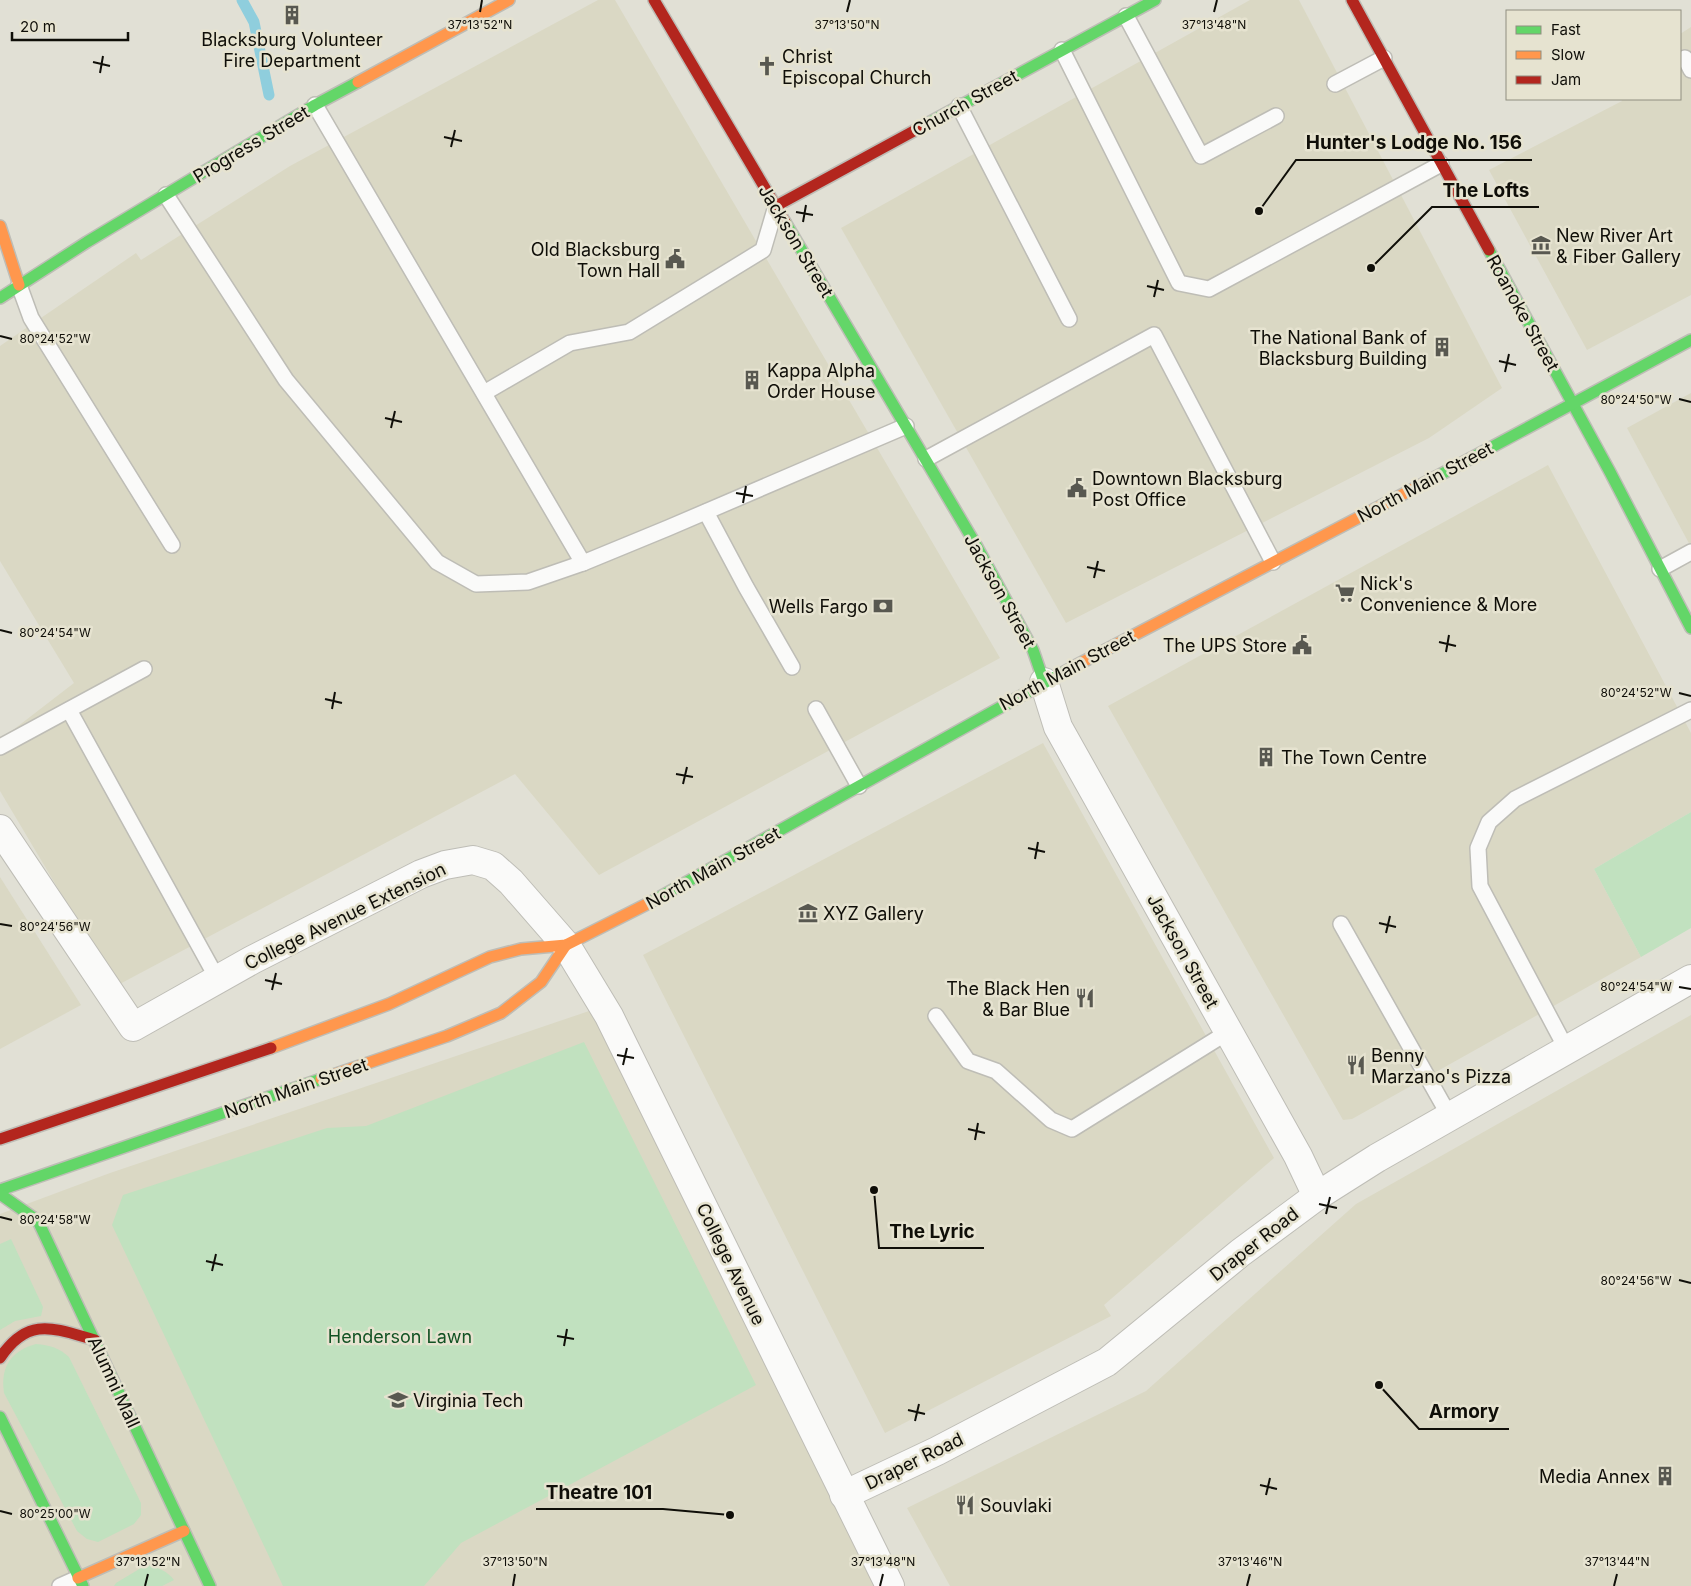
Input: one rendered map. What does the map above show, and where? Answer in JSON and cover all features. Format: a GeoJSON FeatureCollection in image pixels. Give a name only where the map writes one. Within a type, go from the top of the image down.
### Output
{"type":"FeatureCollection","features":[{"type":"Feature","properties":{"kind":"street","name":"Progress Street"},"geometry":{"type":"LineString","coordinates":[[0,298],[166,195],[315,106],[509,0]]}},
{"type":"Feature","properties":{"kind":"street","name":"Jackson Street"},"geometry":{"type":"LineString","coordinates":[[654,0],[926,459],[1033,650],[1058,727],[1298,1156],[1317,1196]]}},
{"type":"Feature","properties":{"kind":"street","name":"Church Street"},"geometry":{"type":"LineString","coordinates":[[776,206],[1155,0]]}},
{"type":"Feature","properties":{"kind":"street","name":"Roanoke Street"},"geometry":{"type":"LineString","coordinates":[[1352,0],[1610,472],[1660,569],[1687,609],[1691,628]]}},
{"type":"Feature","properties":{"kind":"street"},"geometry":{"type":"LineString","coordinates":[[0,226],[20,285]]}},
{"type":"Feature","properties":{"kind":"street","name":"North Main Street"},"geometry":{"type":"LineString","coordinates":[[0,1139],[260,1052],[389,1004],[490,957],[522,949],[566,945],[650,903],[1142,629],[1273,562],[1691,340]]}},
{"type":"Feature","properties":{"kind":"street","name":"College Avenue Extension"},"geometry":{"type":"LineString","coordinates":[[0,829],[116,999],[133,1027],[296,938],[421,874],[445,865],[473,860],[493,866],[510,882],[566,945]]}},
{"type":"Feature","properties":{"kind":"street","name":"North Main Street"},"geometry":{"type":"LineString","coordinates":[[0,1190],[448,1036],[501,1013],[541,982],[566,945]]}},
{"type":"Feature","properties":{"kind":"street","name":"College Avenue"},"geometry":{"type":"LineString","coordinates":[[566,945],[609,1016],[890,1586]]}},
{"type":"Feature","properties":{"kind":"street","name":"Draper Road"},"geometry":{"type":"LineString","coordinates":[[844,1494],[937,1451],[1107,1362],[1240,1253],[1317,1196],[1362,1167],[1691,978]]}},
{"type":"Feature","properties":{"kind":"street","name":"Alumni Mall"},"geometry":{"type":"LineString","coordinates":[[0,1194],[38,1221],[210,1586]]}},
{"type":"Feature","properties":{"kind":"street"},"geometry":{"type":"LineString","coordinates":[[0,1358],[15,1337],[32,1328],[52,1328],[94,1340]]}},
{"type":"Feature","properties":{"kind":"street"},"geometry":{"type":"LineString","coordinates":[[0,1417],[81,1582],[184,1531]]}},
{"type":"Feature","properties":{"kind":"lane"},"geometry":{"type":"LineString","coordinates":[[1126,16],[1201,156],[1276,116]]}},
{"type":"Feature","properties":{"kind":"lane"},"geometry":{"type":"LineString","coordinates":[[1062,50],[1179,283],[1209,289],[1441,164]]}},
{"type":"Feature","properties":{"kind":"lane"},"geometry":{"type":"LineString","coordinates":[[1335,84],[1384,58]]}},
{"type":"Feature","properties":{"kind":"lane"},"geometry":{"type":"LineString","coordinates":[[315,106],[583,562]]}},
{"type":"Feature","properties":{"kind":"lane"},"geometry":{"type":"LineString","coordinates":[[959,106],[1069,319]]}},
{"type":"Feature","properties":{"kind":"lane"},"geometry":{"type":"LineString","coordinates":[[166,195],[286,380],[437,562],[476,584],[528,582],[583,562],[706,512],[906,426]]}},
{"type":"Feature","properties":{"kind":"lane"},"geometry":{"type":"LineString","coordinates":[[484,393],[570,344],[629,332],[763,250],[776,206]]}},
{"type":"Feature","properties":{"kind":"lane"},"geometry":{"type":"LineString","coordinates":[[20,285],[32,318],[172,545]]}},
{"type":"Feature","properties":{"kind":"lane"},"geometry":{"type":"LineString","coordinates":[[926,459],[1154,335],[1273,562]]}},
{"type":"Feature","properties":{"kind":"lane"},"geometry":{"type":"LineString","coordinates":[[706,512],[792,667]]}},
{"type":"Feature","properties":{"kind":"lane"},"geometry":{"type":"LineString","coordinates":[[1660,569],[1691,552]]}},
{"type":"Feature","properties":{"kind":"lane"},"geometry":{"type":"LineString","coordinates":[[0,747],[144,669]]}},
{"type":"Feature","properties":{"kind":"lane"},"geometry":{"type":"LineString","coordinates":[[816,709],[859,786]]}},
{"type":"Feature","properties":{"kind":"lane"},"geometry":{"type":"LineString","coordinates":[[69,710],[218,980]]}},
{"type":"Feature","properties":{"kind":"lane"},"geometry":{"type":"LineString","coordinates":[[1567,1050],[1480,886],[1478,848],[1489,822],[1515,799],[1691,710]]}},
{"type":"Feature","properties":{"kind":"lane"},"geometry":{"type":"LineString","coordinates":[[1341,924],[1450,1117]]}},
{"type":"Feature","properties":{"kind":"lane"},"geometry":{"type":"LineString","coordinates":[[936,1016],[968,1061],[996,1071],[1051,1120],[1072,1129],[1228,1032]]}},
{"type":"Feature","properties":{"kind":"lane"},"geometry":{"type":"LineString","coordinates":[[60,1586],[81,1582]]}},
{"type":"Feature","properties":{"kind":"shaded area"},"geometry":{"type":"Polygon","coordinates":[[[598,0],[615,0],[1000,658],[599,875],[515,774],[116,986],[0,791],[0,740],[74,683],[0,561],[0,346],[136,253],[141,260],[290,166],[598,0]]]}},
{"type":"Feature","properties":{"kind":"shaded area"},"geometry":{"type":"Polygon","coordinates":[[[1250,0],[1299,0],[1502,388],[1429,438],[1066,623],[841,228],[1250,0]]]}},
{"type":"Feature","properties":{"kind":"shaded area"},"geometry":{"type":"Polygon","coordinates":[[[1691,27],[1691,295],[1587,350],[1489,170],[1622,100],[1681,100],[1681,33],[1691,27]]]}},
{"type":"Feature","properties":{"kind":"shaded area"},"geometry":{"type":"Polygon","coordinates":[[[1691,393],[1691,547],[1627,428],[1691,393]]]}},
{"type":"Feature","properties":{"kind":"shaded area"},"geometry":{"type":"Polygon","coordinates":[[[1548,465],[1691,733],[1691,812],[1594,869],[1641,957],[1352,1119],[1343,1120],[1108,706],[1548,465]]]}},
{"type":"Feature","properties":{"kind":"shaded area"},"geometry":{"type":"Polygon","coordinates":[[[1043,743],[1274,1158],[1104,1305],[1111,1316],[885,1433],[643,955],[1043,743]]]}},
{"type":"Feature","properties":{"kind":"shaded area"},"geometry":{"type":"Polygon","coordinates":[[[0,877],[81,1005],[0,1049],[0,877]]]}},
{"type":"Feature","properties":{"kind":"shaded area","name":"Virginia Tech"},"geometry":{"type":"Polygon","coordinates":[[[598,1008],[888,1586],[0,1586],[0,1214],[110,1173],[598,1008]]]}},
{"type":"Feature","properties":{"kind":"shaded area"},"geometry":{"type":"Polygon","coordinates":[[[1691,1015],[1691,1586],[950,1586],[907,1508],[1146,1391],[1356,1204],[1691,1015]]]}},
{"type":"Feature","properties":{"kind":"green space"},"geometry":{"type":"Polygon","coordinates":[[[1691,812],[1691,928],[1641,957],[1594,869],[1691,812]]]}},
{"type":"Feature","properties":{"kind":"green space","name":"Henderson Lawn"},"geometry":{"type":"Polygon","coordinates":[[[584,1042],[756,1385],[461,1543],[424,1586],[283,1586],[112,1225],[123,1195],[327,1128],[366,1126],[584,1042]]]}},
{"type":"Feature","properties":{"kind":"green space"},"geometry":{"type":"Polygon","coordinates":[[[11,1239],[43,1307],[41,1316],[15,1321],[0,1330],[0,1244],[11,1239]]]}},
{"type":"Feature","properties":{"kind":"green space"},"geometry":{"type":"Polygon","coordinates":[[[36,1344],[46,1345],[62,1351],[69,1357],[141,1503],[141,1515],[134,1524],[98,1542],[87,1539],[77,1531],[4,1393],[4,1375],[9,1361],[20,1351],[36,1344]]]}},
{"type":"Feature","properties":{"kind":"green space"},"geometry":{"type":"Polygon","coordinates":[[[146,1565],[162,1570],[174,1580],[162,1586],[114,1586],[116,1583],[146,1565]]]}},
{"type":"Feature","properties":{"kind":"waterway"},"geometry":{"type":"LineString","coordinates":[[242,0],[254,22],[269,95]]}},
{"type":"Feature","properties":{"kind":"traffic: fast"},"geometry":{"type":"LineString","coordinates":[[923,126],[1155,0]]}},
{"type":"Feature","properties":{"kind":"traffic: fast"},"geometry":{"type":"LineString","coordinates":[[0,298],[87,242],[315,105],[358,82]]}},
{"type":"Feature","properties":{"kind":"traffic: fast"},"geometry":{"type":"LineString","coordinates":[[785,222],[976,545],[1033,650],[1044,682]]}},
{"type":"Feature","properties":{"kind":"traffic: fast"},"geometry":{"type":"LineString","coordinates":[[1489,250],[1610,472],[1691,628]]}},
{"type":"Feature","properties":{"kind":"traffic: fast"},"geometry":{"type":"LineString","coordinates":[[1436,477],[1691,340]]}},
{"type":"Feature","properties":{"kind":"traffic: fast"},"geometry":{"type":"LineString","coordinates":[[649,903],[1073,667]]}},
{"type":"Feature","properties":{"kind":"traffic: fast"},"geometry":{"type":"LineString","coordinates":[[0,1190],[321,1079]]}},
{"type":"Feature","properties":{"kind":"traffic: fast"},"geometry":{"type":"LineString","coordinates":[[0,1194],[38,1221],[210,1586]]}},
{"type":"Feature","properties":{"kind":"traffic: fast"},"geometry":{"type":"LineString","coordinates":[[0,1417],[83,1586]]}},
{"type":"Feature","properties":{"kind":"traffic: slow"},"geometry":{"type":"LineString","coordinates":[[358,82],[509,0]]}},
{"type":"Feature","properties":{"kind":"traffic: slow"},"geometry":{"type":"LineString","coordinates":[[0,226],[19,285]]}},
{"type":"Feature","properties":{"kind":"traffic: slow"},"geometry":{"type":"LineString","coordinates":[[1073,667],[1436,477]]}},
{"type":"Feature","properties":{"kind":"traffic: slow"},"geometry":{"type":"LineString","coordinates":[[271,1048],[389,1004],[490,957],[521,949],[566,945],[649,903]]}},
{"type":"Feature","properties":{"kind":"traffic: slow"},"geometry":{"type":"LineString","coordinates":[[321,1079],[447,1036],[501,1013],[541,982],[566,945]]}},
{"type":"Feature","properties":{"kind":"traffic: slow"},"geometry":{"type":"LineString","coordinates":[[78,1578],[184,1531]]}},
{"type":"Feature","properties":{"kind":"traffic: jam"},"geometry":{"type":"LineString","coordinates":[[654,0],[785,222]]}},
{"type":"Feature","properties":{"kind":"traffic: jam"},"geometry":{"type":"LineString","coordinates":[[1352,0],[1489,250]]}},
{"type":"Feature","properties":{"kind":"traffic: jam"},"geometry":{"type":"LineString","coordinates":[[776,206],[923,126]]}},
{"type":"Feature","properties":{"kind":"traffic: jam"},"geometry":{"type":"LineString","coordinates":[[0,1139],[271,1048]]}},
{"type":"Feature","properties":{"kind":"traffic: jam"},"geometry":{"type":"LineString","coordinates":[[0,1358],[10,1345],[31,1331],[54,1329],[95,1340]]}},
{"type":"Feature","properties":{"kind":"place","name":"Blacksburg Volunteer Fire Department"},"geometry":{"type":"Point","coordinates":[292,15]}},
{"type":"Feature","properties":{"kind":"place","name":"Christ Episcopal Church"},"geometry":{"type":"Point","coordinates":[767,66]}},
{"type":"Feature","properties":{"kind":"place","name":"Hunter's Lodge No. 156"},"geometry":{"type":"Point","coordinates":[1259,211]}},
{"type":"Feature","properties":{"kind":"place","name":"New River Art & Fiber Gallery"},"geometry":{"type":"Point","coordinates":[1541,245]}},
{"type":"Feature","properties":{"kind":"place","name":"Old Blacksburg Town Hall"},"geometry":{"type":"Point","coordinates":[675,259]}},
{"type":"Feature","properties":{"kind":"place","name":"The Lofts"},"geometry":{"type":"Point","coordinates":[1371,268]}},
{"type":"Feature","properties":{"kind":"place","name":"The National Bank of Blacksburg Building"},"geometry":{"type":"Point","coordinates":[1442,347]}},
{"type":"Feature","properties":{"kind":"place","name":"Kappa Alpha Order House"},"geometry":{"type":"Point","coordinates":[752,380]}},
{"type":"Feature","properties":{"kind":"place","name":"Downtown Blacksburg Post Office"},"geometry":{"type":"Point","coordinates":[1077,488]}},
{"type":"Feature","properties":{"kind":"place","name":"Nick's Convenience & More"},"geometry":{"type":"Point","coordinates":[1345,593]}},
{"type":"Feature","properties":{"kind":"place","name":"Wells Fargo"},"geometry":{"type":"Point","coordinates":[883,606]}},
{"type":"Feature","properties":{"kind":"place","name":"The UPS Store"},"geometry":{"type":"Point","coordinates":[1302,645]}},
{"type":"Feature","properties":{"kind":"place","name":"The Town Centre"},"geometry":{"type":"Point","coordinates":[1266,757]}},
{"type":"Feature","properties":{"kind":"place","name":"XYZ Gallery"},"geometry":{"type":"Point","coordinates":[808,913]}},
{"type":"Feature","properties":{"kind":"place","name":"The Black Hen & Bar Blue"},"geometry":{"type":"Point","coordinates":[1085,998]}},
{"type":"Feature","properties":{"kind":"place","name":"Benny Marzano's Pizza"},"geometry":{"type":"Point","coordinates":[1356,1065]}},
{"type":"Feature","properties":{"kind":"place","name":"The Lyric"},"geometry":{"type":"Point","coordinates":[874,1190]}},
{"type":"Feature","properties":{"kind":"place","name":"Armory"},"geometry":{"type":"Point","coordinates":[1379,1385]}},
{"type":"Feature","properties":{"kind":"place","name":"Virginia Tech"},"geometry":{"type":"Point","coordinates":[398,1400]}},
{"type":"Feature","properties":{"kind":"place","name":"Media Annex"},"geometry":{"type":"Point","coordinates":[1665,1476]}},
{"type":"Feature","properties":{"kind":"place","name":"Souvlaki"},"geometry":{"type":"Point","coordinates":[965,1505]}},
{"type":"Feature","properties":{"kind":"place","name":"Theatre 101"},"geometry":{"type":"Point","coordinates":[730,1515]}}]}
